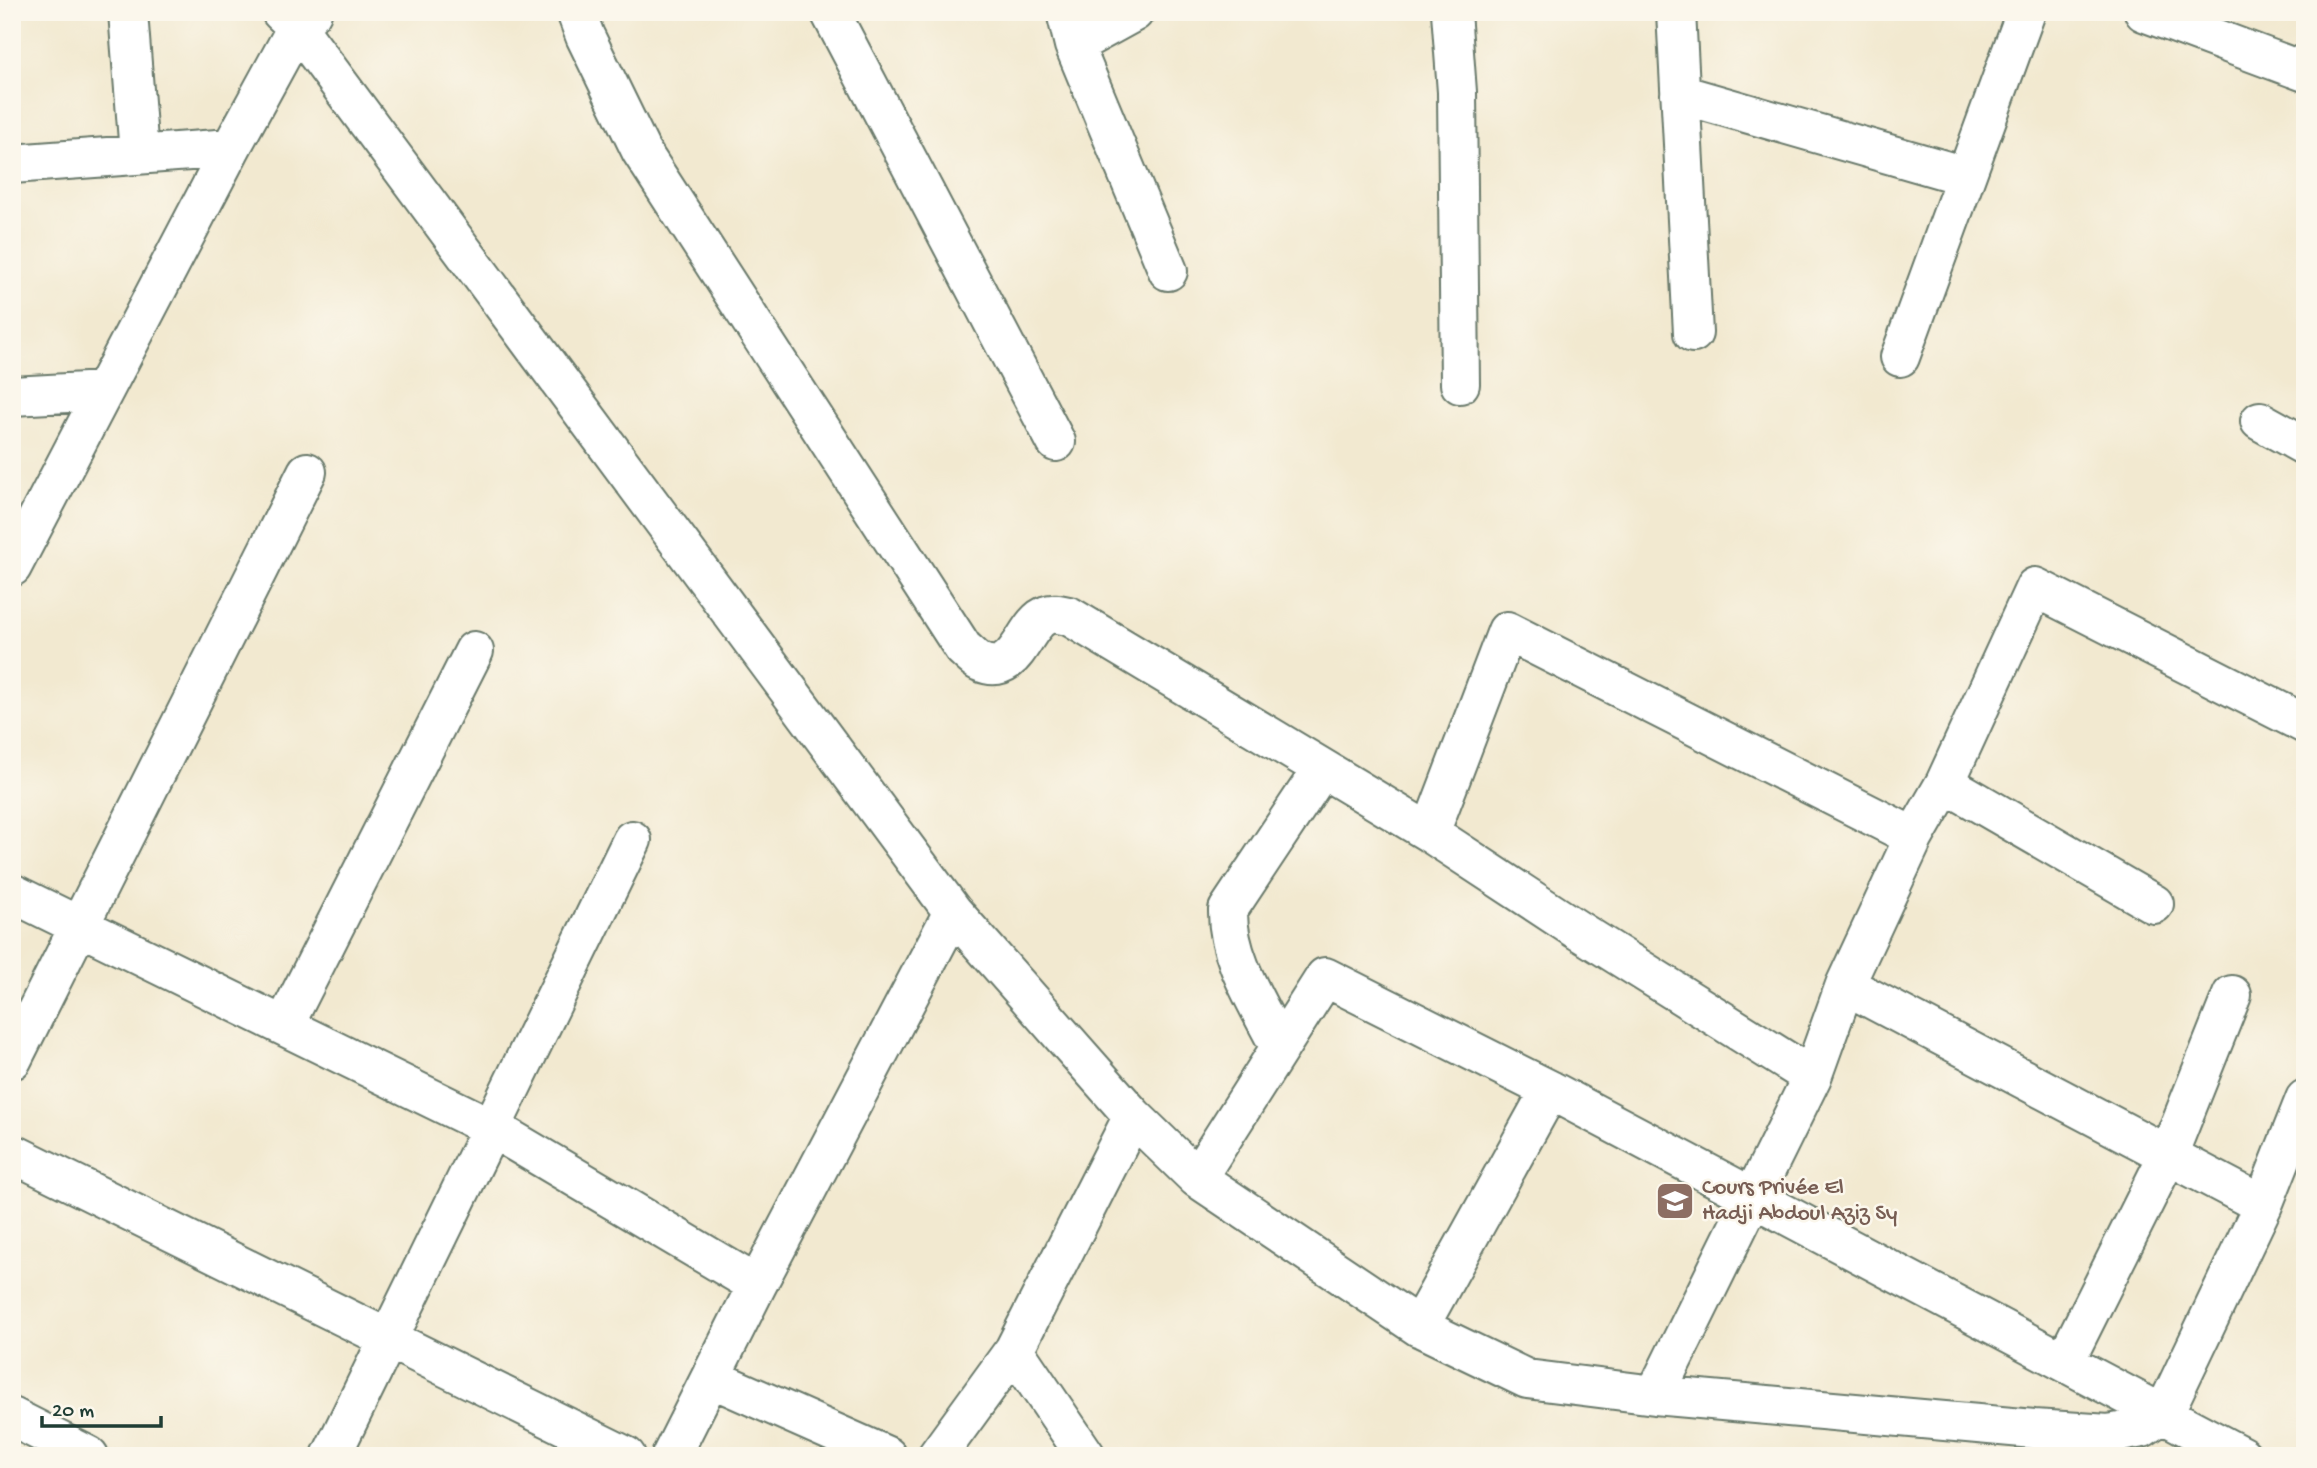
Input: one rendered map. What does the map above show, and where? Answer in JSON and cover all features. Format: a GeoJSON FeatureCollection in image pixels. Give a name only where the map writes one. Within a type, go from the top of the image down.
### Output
{"type":"FeatureCollection","features":[{"type":"Feature","properties":{"kind":"street"},"geometry":{"type":"LineString","coordinates":[[128,12],[139,153]]}},
{"type":"Feature","properties":{"kind":"street"},"geometry":{"type":"LineString","coordinates":[[576,12],[640,152],[963,648],[980,662],[996,664],[1006,661],[1018,650],[1037,621],[1048,614],[1069,616],[1430,833],[1576,929],[1812,1077]]}},
{"type":"Feature","properties":{"kind":"street"},"geometry":{"type":"LineString","coordinates":[[830,12],[1056,442]]}},
{"type":"Feature","properties":{"kind":"street"},"geometry":{"type":"LineString","coordinates":[[1134,12],[1070,29],[1168,271]]}},
{"type":"Feature","properties":{"kind":"street"},"geometry":{"type":"LineString","coordinates":[[1451,12],[1457,92],[1460,384]]}},
{"type":"Feature","properties":{"kind":"street"},"geometry":{"type":"LineString","coordinates":[[1676,12],[1693,334]]}},
{"type":"Feature","properties":{"kind":"street"},"geometry":{"type":"LineString","coordinates":[[1900,357],[2026,12]]}},
{"type":"Feature","properties":{"kind":"street"},"geometry":{"type":"LineString","coordinates":[[2144,12],[2305,72]]}},
{"type":"Feature","properties":{"kind":"street"},"geometry":{"type":"LineString","coordinates":[[17,548],[104,391],[297,17],[953,912],[1133,1116],[1197,1178],[1419,1326],[1527,1379],[1656,1395],[2034,1429],[2109,1434],[2142,1428],[2164,1413],[2263,1205],[2305,1099]]}},
{"type":"Feature","properties":{"kind":"street"},"geometry":{"type":"LineString","coordinates":[[1680,94],[1965,176]]}},
{"type":"Feature","properties":{"kind":"street"},"geometry":{"type":"LineString","coordinates":[[12,164],[231,148]]}},
{"type":"Feature","properties":{"kind":"street"},"geometry":{"type":"LineString","coordinates":[[12,396],[104,391]]}},
{"type":"Feature","properties":{"kind":"street"},"geometry":{"type":"LineString","coordinates":[[2260,421],[2305,446]]}},
{"type":"Feature","properties":{"kind":"street"},"geometry":{"type":"LineString","coordinates":[[12,1060],[307,472]]}},
{"type":"Feature","properties":{"kind":"street"},"geometry":{"type":"LineString","coordinates":[[1656,1395],[1812,1077],[1845,985],[1914,837],[1945,783],[2035,587],[2305,724]]}},
{"type":"Feature","properties":{"kind":"street"},"geometry":{"type":"LineString","coordinates":[[1430,833],[1507,631],[1914,837]]}},
{"type":"Feature","properties":{"kind":"street"},"geometry":{"type":"LineString","coordinates":[[284,1026],[474,651]]}},
{"type":"Feature","properties":{"kind":"street"},"geometry":{"type":"LineString","coordinates":[[1280,1048],[1237,959],[1229,936],[1228,910],[1322,769]]}},
{"type":"Feature","properties":{"kind":"street"},"geometry":{"type":"LineString","coordinates":[[1945,783],[2154,904]]}},
{"type":"Feature","properties":{"kind":"street"},"geometry":{"type":"LineString","coordinates":[[331,1456],[632,840]]}},
{"type":"Feature","properties":{"kind":"street"},"geometry":{"type":"LineString","coordinates":[[12,893],[492,1128],[757,1285]]}},
{"type":"Feature","properties":{"kind":"street"},"geometry":{"type":"LineString","coordinates":[[671,1456],[757,1285],[953,912]]}},
{"type":"Feature","properties":{"kind":"street"},"geometry":{"type":"LineString","coordinates":[[1197,1178],[1325,977],[1753,1196],[2242,1456]]}},
{"type":"Feature","properties":{"kind":"street"},"geometry":{"type":"LineString","coordinates":[[1845,985],[2263,1205]]}},
{"type":"Feature","properties":{"kind":"street"},"geometry":{"type":"LineString","coordinates":[[2065,1361],[2168,1155],[2232,995]]}},
{"type":"Feature","properties":{"kind":"street"},"geometry":{"type":"LineString","coordinates":[[1419,1326],[1550,1090]]}},
{"type":"Feature","properties":{"kind":"street"},"geometry":{"type":"LineString","coordinates":[[937,1456],[1014,1350],[1133,1116]]}},
{"type":"Feature","properties":{"kind":"street"},"geometry":{"type":"LineString","coordinates":[[12,1153],[626,1456]]}},
{"type":"Feature","properties":{"kind":"street"},"geometry":{"type":"LineString","coordinates":[[1014,1350],[1086,1456]]}},
{"type":"Feature","properties":{"kind":"street"},"geometry":{"type":"LineString","coordinates":[[710,1378],[887,1456]]}},
{"type":"Feature","properties":{"kind":"street"},"geometry":{"type":"LineString","coordinates":[[12,1416],[89,1456]]}},
{"type":"Feature","properties":{"kind":"place","name":"Cours Privée El Hadji Abdoul Aziz Sy"},"geometry":{"type":"Point","coordinates":[1675,1201]}}]}
